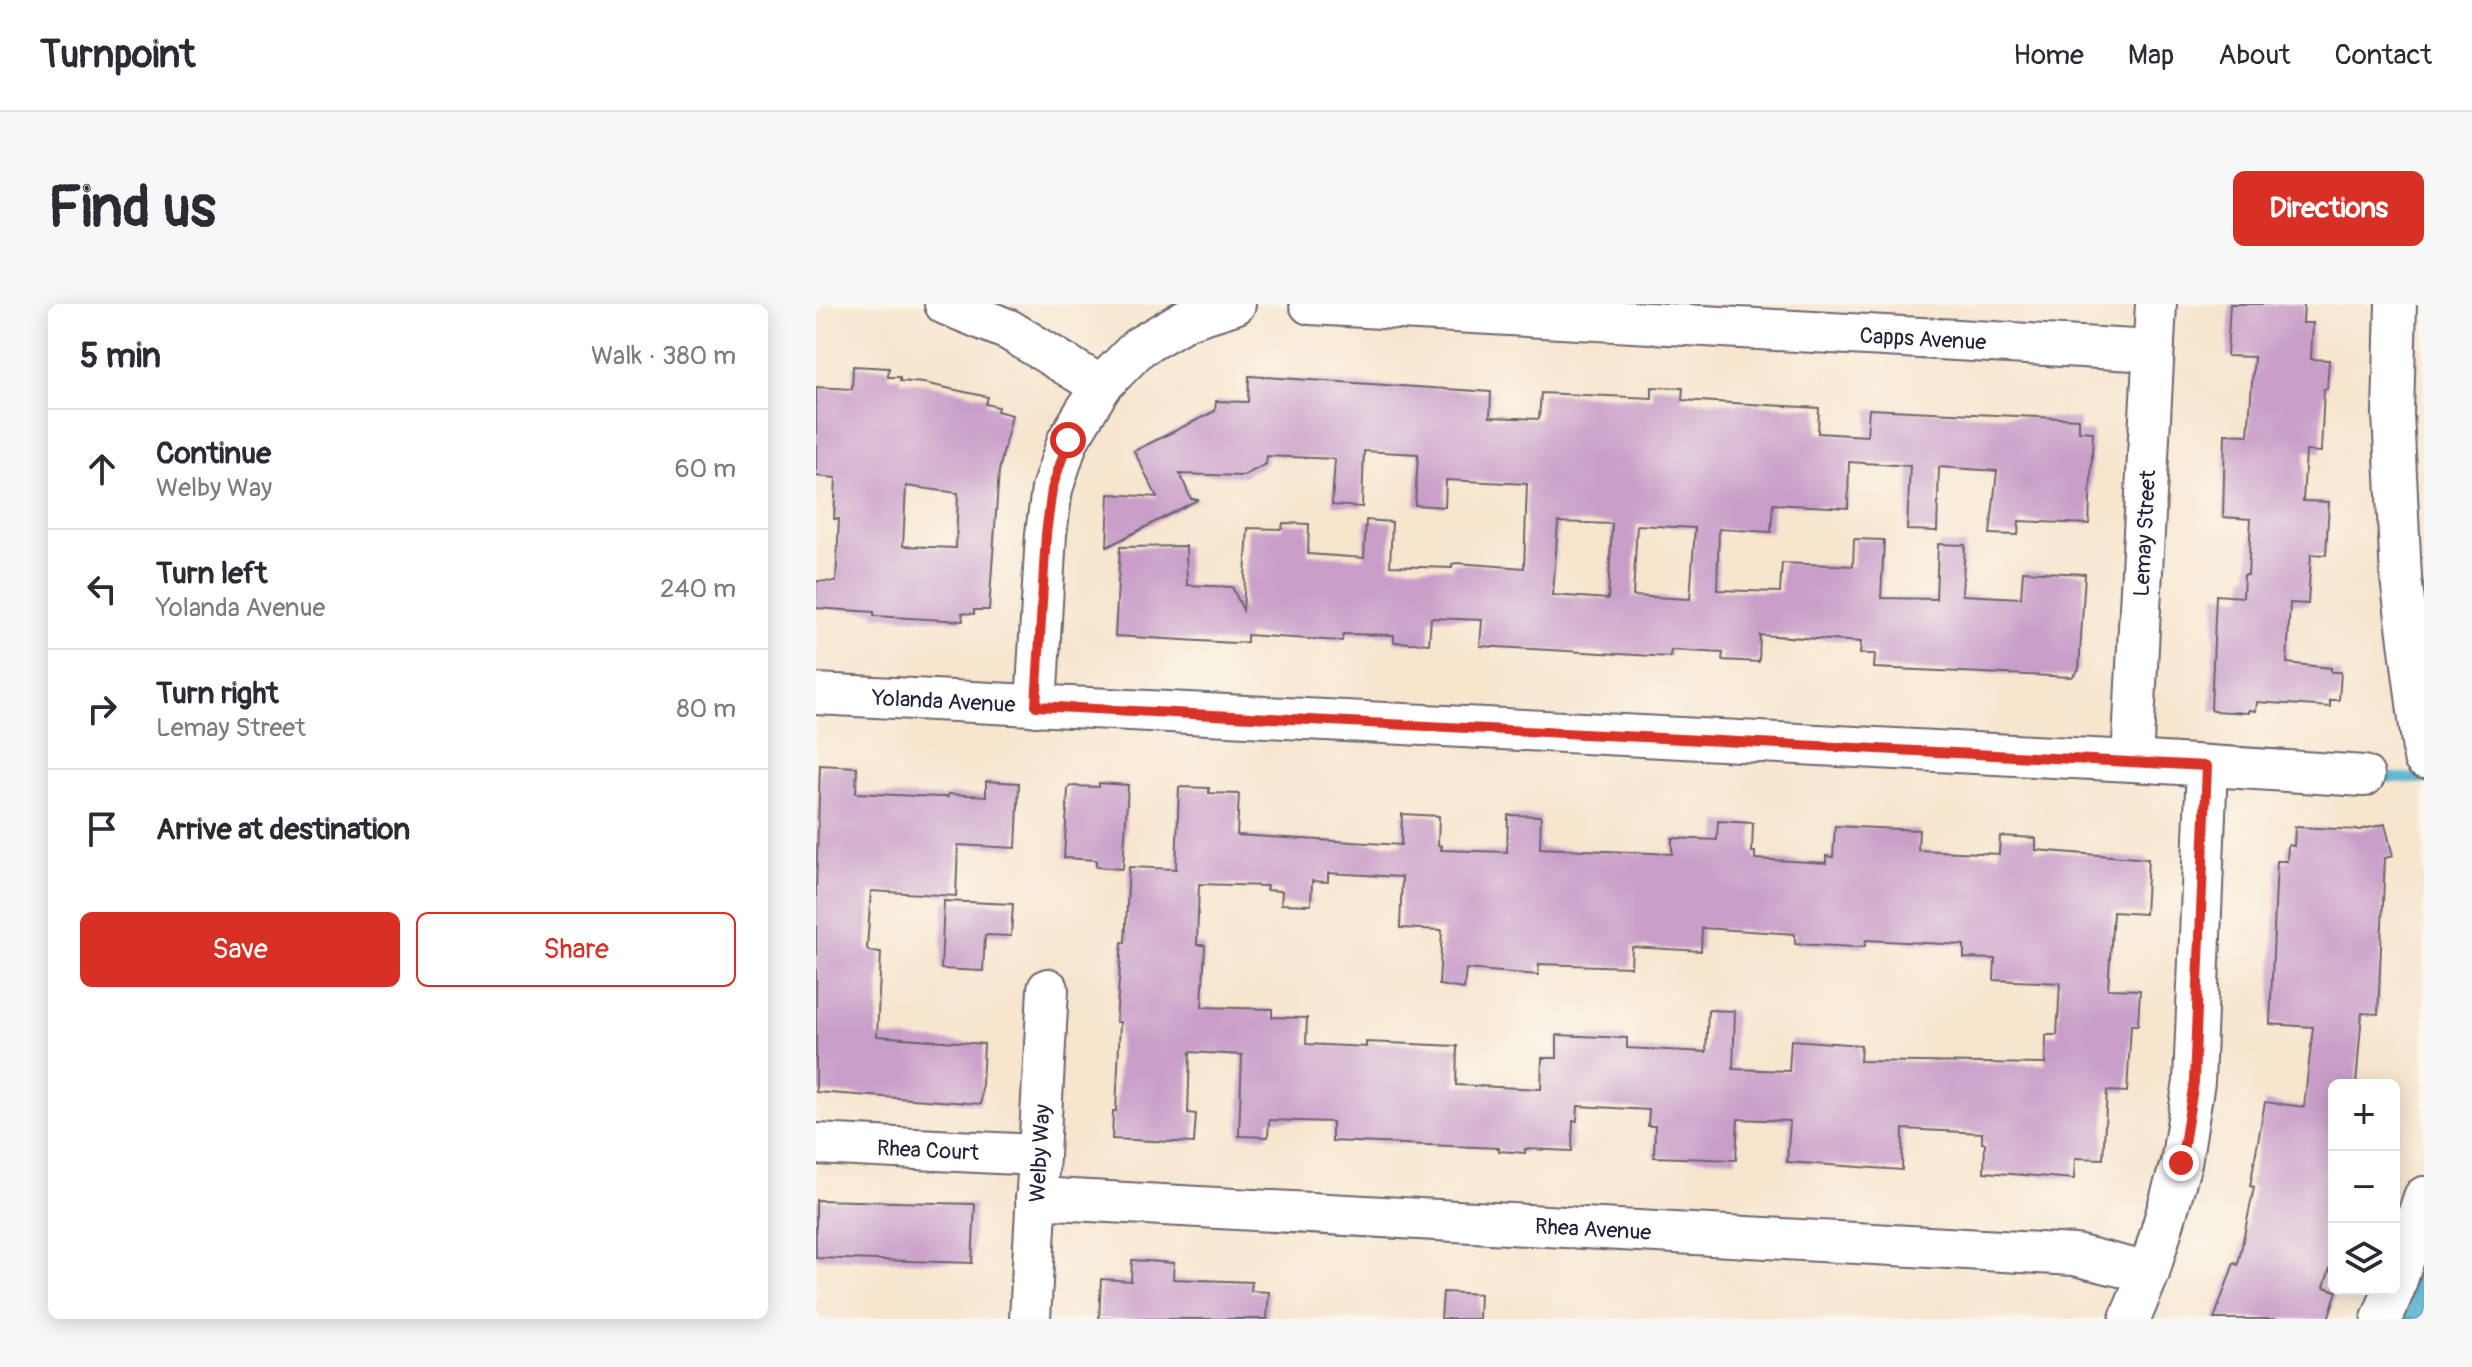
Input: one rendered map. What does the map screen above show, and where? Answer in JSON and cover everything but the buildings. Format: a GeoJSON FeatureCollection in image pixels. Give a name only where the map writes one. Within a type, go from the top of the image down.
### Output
{"type":"FeatureCollection","features":[{"type":"Feature","properties":{"kind":"street"},"geometry":{"type":"LineString","coordinates":[[945,304],[1009,330],[1101,386]]}},
{"type":"Feature","properties":{"kind":"street"},"geometry":{"type":"LineString","coordinates":[[1036,706],[1046,534],[1052,489],[1068,440],[1101,386],[1139,347],[1187,319],[1235,304]]}},
{"type":"Feature","properties":{"kind":"street","name":"Capps Avenue"},"geometry":{"type":"LineString","coordinates":[[1310,304],[2153,351]]}},
{"type":"Feature","properties":{"kind":"street","name":"Lemay Street"},"geometry":{"type":"LineString","coordinates":[[2132,761],[2156,304]]}},
{"type":"Feature","properties":{"kind":"street"},"geometry":{"type":"LineString","coordinates":[[2396,304],[2393,413],[2401,578],[2424,758]]}},
{"type":"Feature","properties":{"kind":"street","name":"Yolanda Avenue"},"geometry":{"type":"LineString","coordinates":[[816,694],[2132,761],[2364,776]]}},
{"type":"Feature","properties":{"kind":"street"},"geometry":{"type":"LineString","coordinates":[[2130,1319],[2149,1273],[2181,1163],[2194,1082],[2207,766]]}},
{"type":"Feature","properties":{"kind":"street","name":"Welby Way"},"geometry":{"type":"LineString","coordinates":[[1030,1319],[1048,989]]}},
{"type":"Feature","properties":{"kind":"street","name":"Rhea Court"},"geometry":{"type":"LineString","coordinates":[[816,1144],[1038,1155]]}},
{"type":"Feature","properties":{"kind":"street"},"geometry":{"type":"LineString","coordinates":[[2400,1271],[2424,1197]]}},
{"type":"Feature","properties":{"kind":"street","name":"Rhea Avenue"},"geometry":{"type":"LineString","coordinates":[[1036,1198],[2075,1255],[2149,1273]]}},
{"type":"Feature","properties":{"kind":"street"},"geometry":{"type":"LineString","coordinates":[[2382,1319],[2392,1295]]}},
{"type":"Feature","properties":{"kind":"water"},"geometry":{"type":"Polygon","coordinates":[[[2424,1245],[2424,1319],[2399,1319],[2424,1245]]]}},
{"type":"Feature","properties":{"kind":"waterway"},"geometry":{"type":"LineString","coordinates":[[2370,777],[2424,779]]}},
{"type":"Feature","properties":{"kind":"route"},"geometry":{"type":"LineString","coordinates":[[1068,440],[1052,489],[1046,534],[1036,706],[2207,766],[2194,1082],[2181,1163]]}}]}
